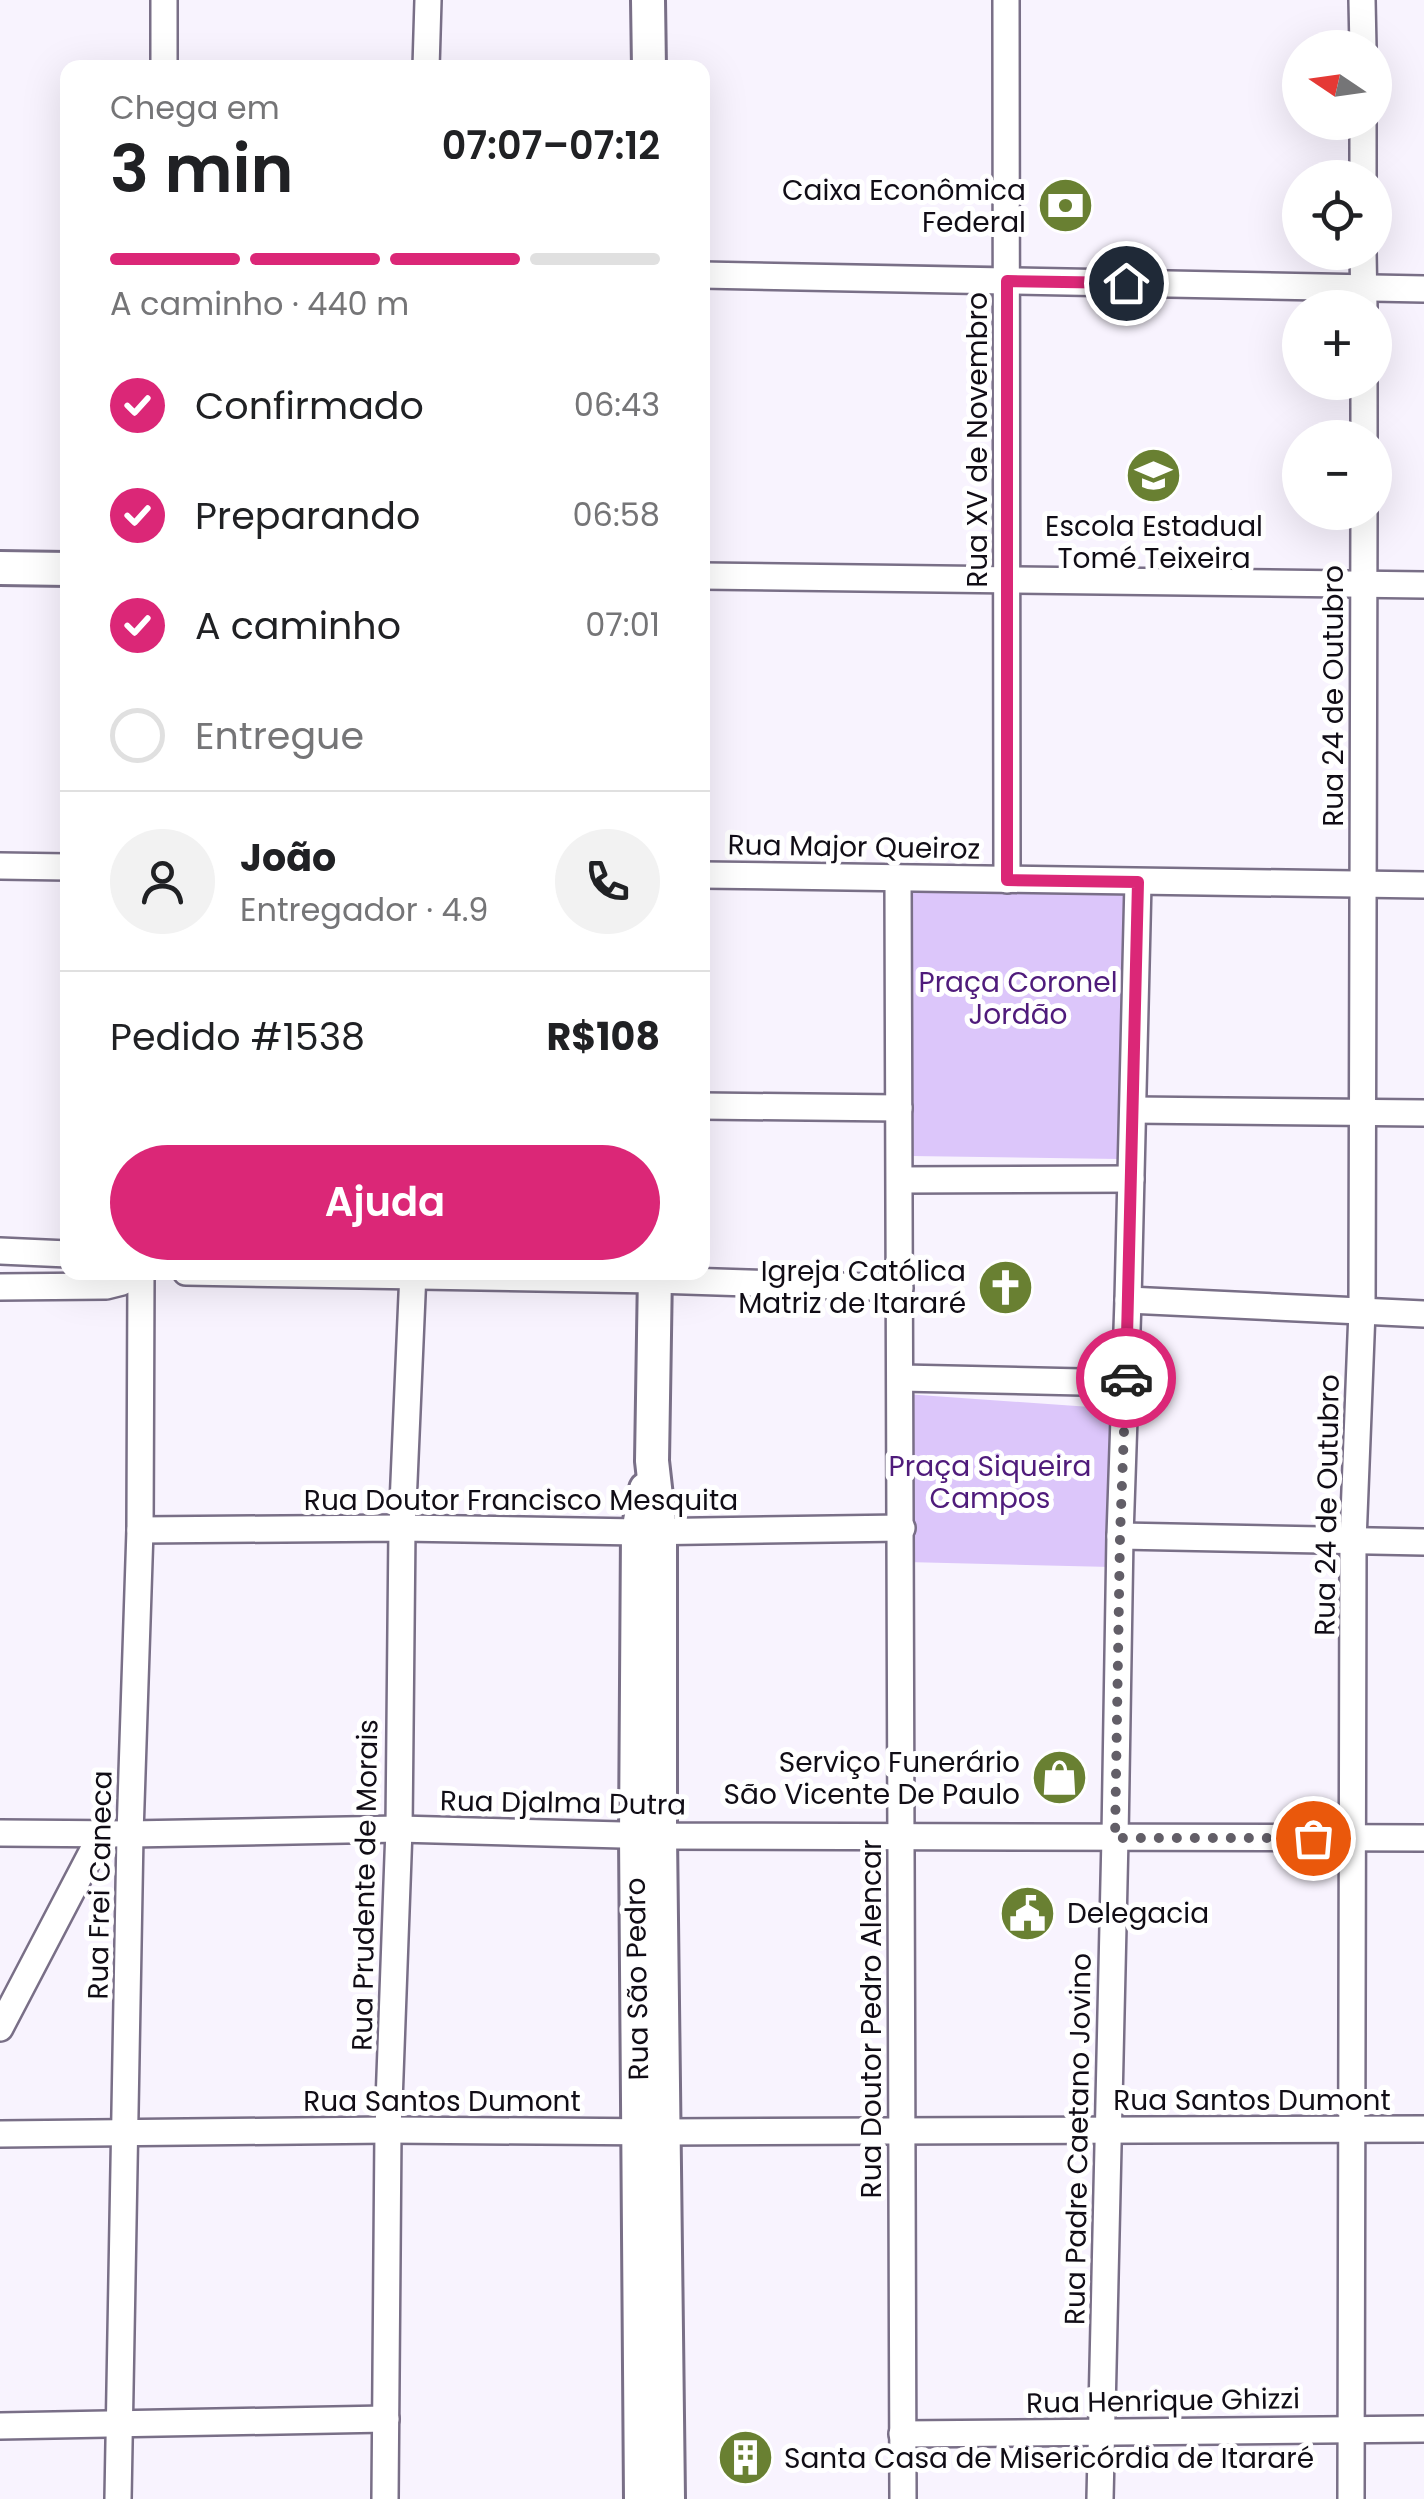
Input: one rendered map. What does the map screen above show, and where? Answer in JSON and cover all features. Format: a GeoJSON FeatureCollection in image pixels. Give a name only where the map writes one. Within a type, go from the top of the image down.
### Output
{"type":"FeatureCollection","features":[{"type":"Feature","properties":{"kind":"main road"},"geometry":{"type":"LineString","coordinates":[[648,0],[649,60]]}},
{"type":"Feature","properties":{"kind":"main road"},"geometry":{"type":"LineString","coordinates":[[0,568],[60,568]]}},
{"type":"Feature","properties":{"kind":"main road","name":"Rua São Pedro"},"geometry":{"type":"LineString","coordinates":[[654,1280],[648,1835],[652,2131],[668,2499]]}},
{"type":"Feature","properties":{"kind":"main road","name":"Rua São Pedro"},"geometry":{"type":"LineString","coordinates":[[641,2499],[652,2131]]}},
{"type":"Feature","properties":{"kind":"street"},"geometry":{"type":"LineString","coordinates":[[164,0],[164,60]]}},
{"type":"Feature","properties":{"kind":"street"},"geometry":{"type":"LineString","coordinates":[[426,60],[428,0]]}},
{"type":"Feature","properties":{"kind":"street","name":"Rua XV de Novembro"},"geometry":{"type":"LineString","coordinates":[[1006,0],[1007,880]]}},
{"type":"Feature","properties":{"kind":"street"},"geometry":{"type":"LineString","coordinates":[[1362,0],[1363,30]]}},
{"type":"Feature","properties":{"kind":"street"},"geometry":{"type":"LineString","coordinates":[[710,275],[1007,281],[1282,294]]}},
{"type":"Feature","properties":{"kind":"street"},"geometry":{"type":"LineString","coordinates":[[1392,294],[1424,289]]}},
{"type":"Feature","properties":{"kind":"street","name":"Rua 24 de Outubro"},"geometry":{"type":"LineString","coordinates":[[1351,2499],[1352,1838],[1354,1541],[1362,1311],[1364,530]]}},
{"type":"Feature","properties":{"kind":"street"},"geometry":{"type":"LineString","coordinates":[[710,576],[1424,585]]}},
{"type":"Feature","properties":{"kind":"street"},"geometry":{"type":"LineString","coordinates":[[0,866],[60,867]]}},
{"type":"Feature","properties":{"kind":"street","name":"Rua Major Queiroz"},"geometry":{"type":"LineString","coordinates":[[710,875],[1424,885]]}},
{"type":"Feature","properties":{"kind":"street","name":"Rua Doutor Pedro Alencar"},"geometry":{"type":"LineString","coordinates":[[898,878],[903,2499]]}},
{"type":"Feature","properties":{"kind":"street","name":"Rua Padre Caetano Jovino"},"geometry":{"type":"LineString","coordinates":[[1100,2499],[1138,882]]}},
{"type":"Feature","properties":{"kind":"street"},"geometry":{"type":"LineString","coordinates":[[710,1106],[899,1108]]}},
{"type":"Feature","properties":{"kind":"street"},"geometry":{"type":"LineString","coordinates":[[1133,1110],[1424,1113]]}},
{"type":"Feature","properties":{"kind":"street"},"geometry":{"type":"LineString","coordinates":[[900,1180],[1131,1179]]}},
{"type":"Feature","properties":{"kind":"street"},"geometry":{"type":"LineString","coordinates":[[0,1251],[60,1254]]}},
{"type":"Feature","properties":{"kind":"street"},"geometry":{"type":"LineString","coordinates":[[710,1279],[900,1288]]}},
{"type":"Feature","properties":{"kind":"street"},"geometry":{"type":"LineString","coordinates":[[0,1288],[106,1286],[126,1280]]}},
{"type":"Feature","properties":{"kind":"street","name":"Rua Frei Caneca"},"geometry":{"type":"LineString","coordinates":[[118,2499],[130,1834],[140,1530],[140,1280]]}},
{"type":"Feature","properties":{"kind":"street","name":"Rua Prudente de Morais"},"geometry":{"type":"LineString","coordinates":[[385,2499],[388,2130],[399,1828],[402,1528],[413,1280]]}},
{"type":"Feature","properties":{"kind":"street"},"geometry":{"type":"LineString","coordinates":[[1128,1300],[1424,1314]]}},
{"type":"Feature","properties":{"kind":"street"},"geometry":{"type":"LineString","coordinates":[[901,1378],[1126,1382]]}},
{"type":"Feature","properties":{"kind":"street","name":"Rua Doutor Francisco Mesquita"},"geometry":{"type":"LineString","coordinates":[[140,1530],[402,1528],[649,1532],[902,1528]]}},
{"type":"Feature","properties":{"kind":"street"},"geometry":{"type":"LineString","coordinates":[[1120,1536],[1424,1542]]}},
{"type":"Feature","properties":{"kind":"street","name":"Rua Djalma Dutra"},"geometry":{"type":"LineString","coordinates":[[0,1833],[399,1828],[648,1835],[1424,1838]]}},
{"type":"Feature","properties":{"kind":"street"},"geometry":{"type":"LineString","coordinates":[[0,2028],[102,1834]]}},
{"type":"Feature","properties":{"kind":"street","name":"Rua Santos Dumont"},"geometry":{"type":"LineString","coordinates":[[0,2134],[1424,2129]]}},
{"type":"Feature","properties":{"kind":"street"},"geometry":{"type":"LineString","coordinates":[[0,2426],[386,2419]]}},
{"type":"Feature","properties":{"kind":"street","name":"Rua Henrique Ghizzi"},"geometry":{"type":"LineString","coordinates":[[902,2434],[1424,2429]]}},
{"type":"Feature","properties":{"kind":"green space","name":"Praça Coronel Jordão"},"geometry":{"type":"Polygon","coordinates":[[[910,891],[1128,891],[1119,1159],[911,1156],[910,891]]]}},
{"type":"Feature","properties":{"kind":"green space","name":"Praça Siqueira Campos"},"geometry":{"type":"Polygon","coordinates":[[[905,1394],[1119,1409],[1111,1567],[906,1562],[905,1394]]]}},
{"type":"Feature","properties":{"kind":"way so far"},"geometry":{"type":"LineString","coordinates":[[1126,1378],[1115,1838],[1313,1838]]}},
{"type":"Feature","properties":{"kind":"place","name":"Caixa Econômica Federal"},"geometry":{"type":"Point","coordinates":[1065,206]}},
{"type":"Feature","properties":{"kind":"place","name":"Escola Estadual Tomé Teixeira"},"geometry":{"type":"Point","coordinates":[1154,475]}},
{"type":"Feature","properties":{"kind":"place","name":"Igreja Católica Matriz de Itararé"},"geometry":{"type":"Point","coordinates":[1005,1287]}},
{"type":"Feature","properties":{"kind":"place","name":"Serviço Funerário São Vicente De Paulo"},"geometry":{"type":"Point","coordinates":[1059,1778]}},
{"type":"Feature","properties":{"kind":"place","name":"Delegacia"},"geometry":{"type":"Point","coordinates":[1028,1913]}},
{"type":"Feature","properties":{"kind":"place","name":"Santa Casa de Misericórdia de Itararé"},"geometry":{"type":"Point","coordinates":[745,2458]}},
{"type":"Feature","properties":{"kind":"route"},"geometry":{"type":"LineString","coordinates":[[1126,283],[1007,281],[1006,580],[1007,880],[1138,882],[1126,1378]]}}]}
